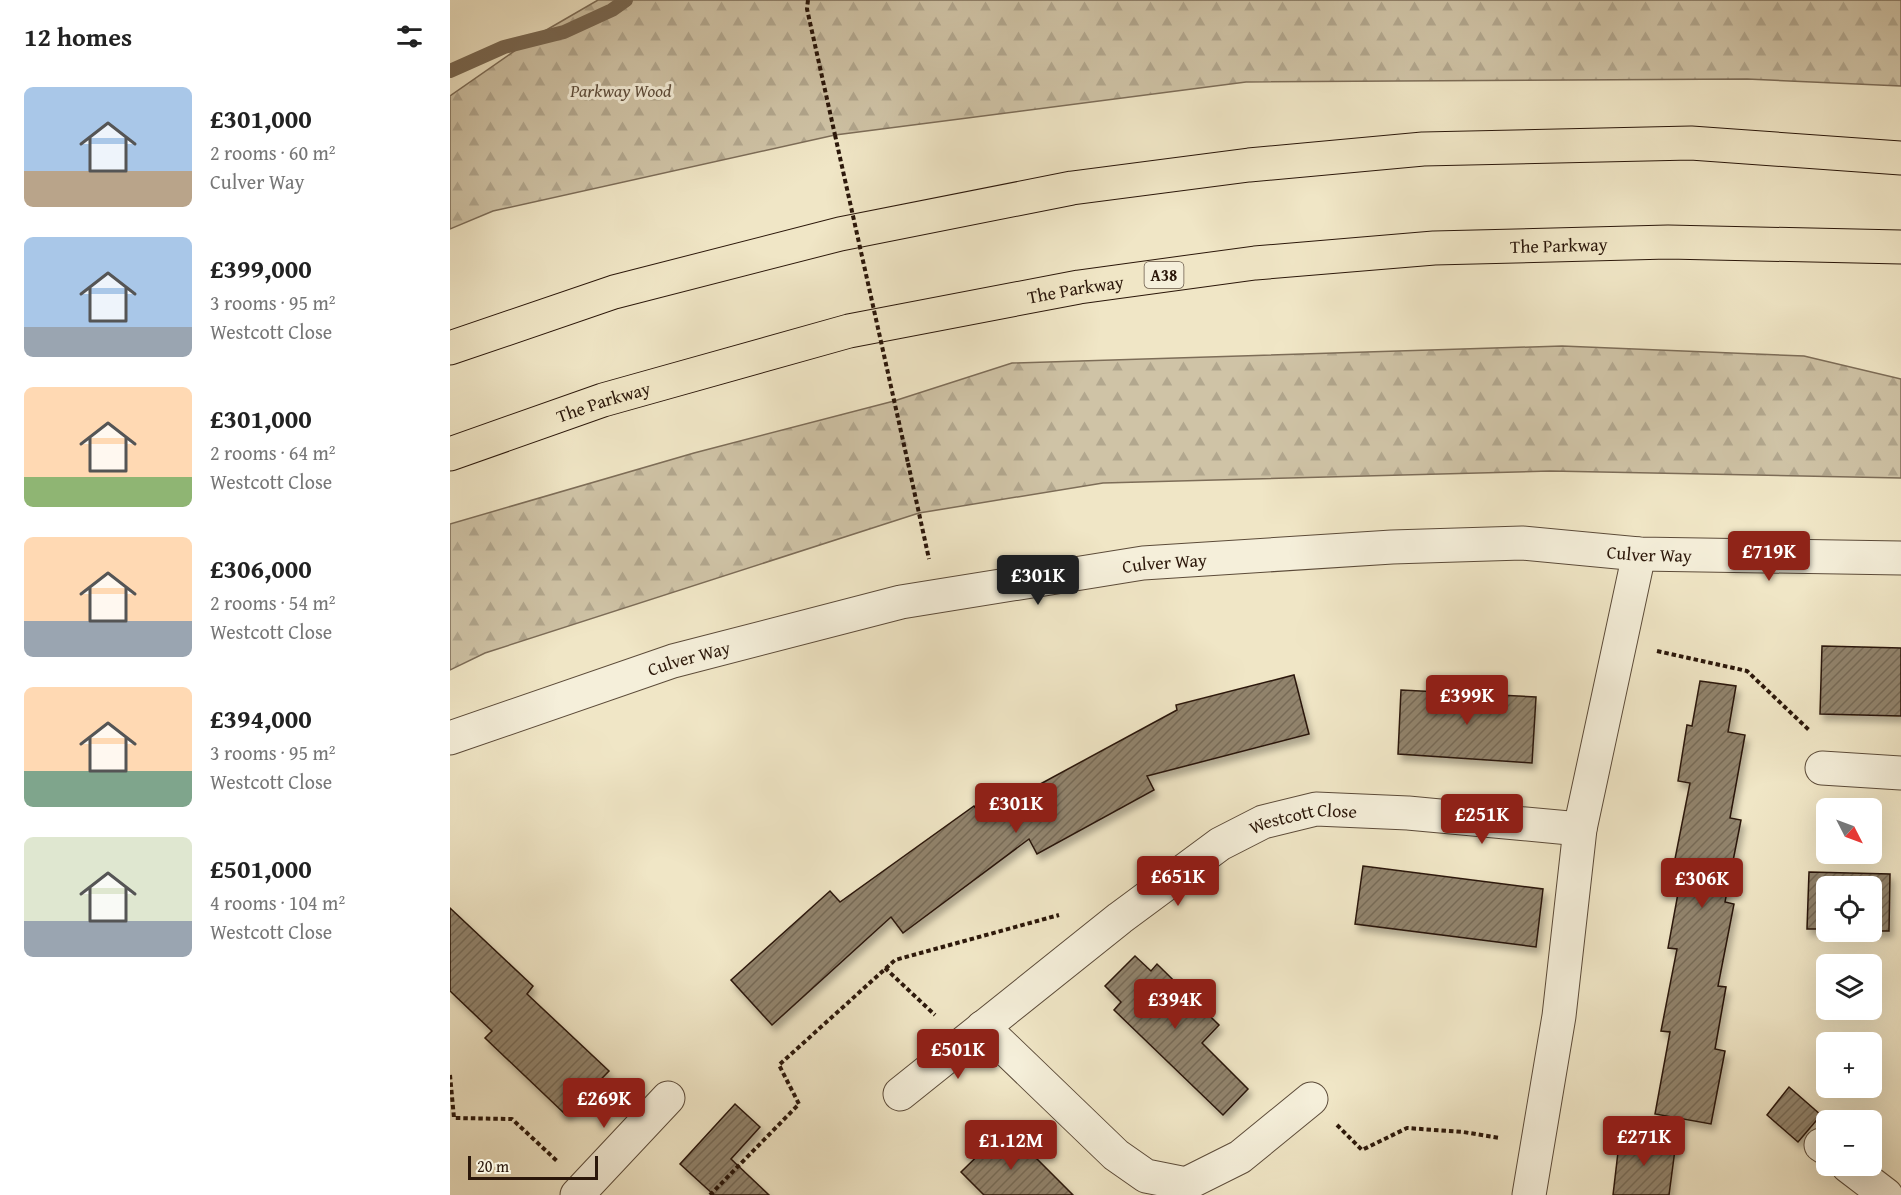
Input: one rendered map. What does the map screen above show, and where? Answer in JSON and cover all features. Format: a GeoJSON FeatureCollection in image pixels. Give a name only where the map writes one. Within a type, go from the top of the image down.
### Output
{"type":"FeatureCollection","features":[{"type":"Feature","properties":{"kind":"highway"},"geometry":{"type":"LineString","coordinates":[[450,348],[614,292],[840,234],[1072,188],[1249,165],[1423,149],[1691,143],[1901,158]]}},
{"type":"Feature","properties":{"kind":"highway","name":"The Parkway"},"geometry":{"type":"LineString","coordinates":[[450,454],[603,400],[849,331],[1078,287],[1255,263],[1434,248],[1668,242],[1901,247]]}},
{"type":"Feature","properties":{"kind":"street","name":"Culver Way"},"geometry":{"type":"LineString","coordinates":[[450,738],[673,661],[890,605],[1143,563],[1392,547],[1522,543],[1639,554],[1901,558]]}},
{"type":"Feature","properties":{"kind":"street"},"geometry":{"type":"LineString","coordinates":[[1532,1171],[1559,1016],[1580,829],[1639,554]]}},
{"type":"Feature","properties":{"kind":"street"},"geometry":{"type":"LineString","coordinates":[[1822,768],[1901,772]]}},
{"type":"Feature","properties":{"kind":"street","name":"Westcott Close"},"geometry":{"type":"LineString","coordinates":[[900,1094],[1120,918],[1220,844],[1263,822],[1316,809],[1408,813],[1580,829]]}},
{"type":"Feature","properties":{"kind":"street"},"geometry":{"type":"LineString","coordinates":[[983,1027],[1116,1155],[1146,1176],[1186,1184],[1240,1157],[1311,1099]]}},
{"type":"Feature","properties":{"kind":"street"},"geometry":{"type":"LineString","coordinates":[[570,1181],[668,1098]]}},
{"type":"Feature","properties":{"kind":"street"},"geometry":{"type":"LineString","coordinates":[[1861,1176],[1886,1195]]}},
{"type":"Feature","properties":{"kind":"path"},"geometry":{"type":"LineString","coordinates":[[807,0],[807,9],[919,513]]}},
{"type":"Feature","properties":{"kind":"path"},"geometry":{"type":"LineString","coordinates":[[1620,643],[1747,671],[1820,741],[1822,768]]}},
{"type":"Feature","properties":{"kind":"path"},"geometry":{"type":"LineString","coordinates":[[710,1195],[799,1104],[779,1065],[885,968],[895,960],[1061,914]]}},
{"type":"Feature","properties":{"kind":"path"},"geometry":{"type":"LineString","coordinates":[[885,968],[926,1006]]}},
{"type":"Feature","properties":{"kind":"path"},"geometry":{"type":"LineString","coordinates":[[450,1075],[454,1118],[512,1119],[570,1181]]}},
{"type":"Feature","properties":{"kind":"path"},"geometry":{"type":"LineString","coordinates":[[1311,1099],[1362,1150],[1407,1128],[1463,1131],[1532,1171]]}},
{"type":"Feature","properties":{"kind":"green space","name":"Parkway Wood"},"geometry":{"type":"Polygon","coordinates":[[[598,0],[1901,0],[1901,86],[1747,79],[1246,82],[835,135],[493,211],[450,229],[450,96],[536,36],[598,0]]]}},
{"type":"Feature","properties":{"kind":"green space"},"geometry":{"type":"Polygon","coordinates":[[[1562,346],[1804,356],[1901,379],[1901,478],[1550,471],[1103,483],[919,513],[485,653],[450,670],[450,524],[694,453],[894,401],[1012,363],[1562,346]]]}},
{"type":"Feature","properties":{"kind":"building"},"geometry":{"type":"Polygon","coordinates":[[[1822,646],[1901,648],[1901,716],[1820,714],[1822,646]]]}},
{"type":"Feature","properties":{"kind":"building"},"geometry":{"type":"Polygon","coordinates":[[[1294,675],[1309,734],[1147,776],[1154,790],[1037,854],[1029,839],[903,933],[891,917],[772,1025],[731,980],[830,891],[840,902],[974,806],[984,818],[1031,789],[1177,710],[1176,705],[1294,675]]]}},
{"type":"Feature","properties":{"kind":"building"},"geometry":{"type":"Polygon","coordinates":[[[1700,681],[1736,686],[1728,732],[1745,735],[1730,818],[1741,820],[1725,902],[1734,904],[1718,986],[1726,987],[1715,1049],[1725,1051],[1711,1124],[1655,1114],[1670,1032],[1661,1031],[1677,949],[1668,948],[1683,866],[1674,864],[1690,783],[1678,781],[1687,725],[1692,726],[1700,681]]]}},
{"type":"Feature","properties":{"kind":"building"},"geometry":{"type":"Polygon","coordinates":[[[1401,690],[1536,697],[1532,763],[1398,754],[1401,690]]]}},
{"type":"Feature","properties":{"kind":"building"},"geometry":{"type":"Polygon","coordinates":[[[1363,866],[1543,889],[1536,947],[1355,924],[1363,866]]]}},
{"type":"Feature","properties":{"kind":"building"},"geometry":{"type":"Polygon","coordinates":[[[1809,872],[1890,874],[1889,931],[1882,931],[1882,876],[1816,876],[1816,929],[1807,929],[1809,872]]]}},
{"type":"Feature","properties":{"kind":"building"},"geometry":{"type":"Polygon","coordinates":[[[450,908],[533,986],[527,994],[609,1071],[566,1115],[485,1038],[492,1031],[450,991],[450,908]]]}},
{"type":"Feature","properties":{"kind":"building"},"geometry":{"type":"Polygon","coordinates":[[[1135,956],[1151,971],[1157,964],[1219,1025],[1202,1043],[1248,1089],[1223,1115],[1114,1010],[1121,1002],[1105,986],[1135,956]]]}},
{"type":"Feature","properties":{"kind":"building"},"geometry":{"type":"Polygon","coordinates":[[[1789,1087],[1816,1111],[1816,1121],[1798,1142],[1767,1115],[1789,1087]]]}},
{"type":"Feature","properties":{"kind":"building"},"geometry":{"type":"Polygon","coordinates":[[[735,1104],[760,1127],[731,1159],[769,1195],[714,1195],[680,1164],[735,1104]]]}},
{"type":"Feature","properties":{"kind":"building"},"geometry":{"type":"Polygon","coordinates":[[[1006,1128],[1073,1195],[984,1195],[961,1172],[1006,1128]]]}},
{"type":"Feature","properties":{"kind":"building"},"geometry":{"type":"Polygon","coordinates":[[[1620,1135],[1676,1142],[1669,1195],[1613,1195],[1620,1135]]]}},
{"type":"Feature","properties":{"kind":"waterway"},"geometry":{"type":"LineString","coordinates":[[450,71],[504,47],[564,32],[612,10],[626,0]]}}]}
